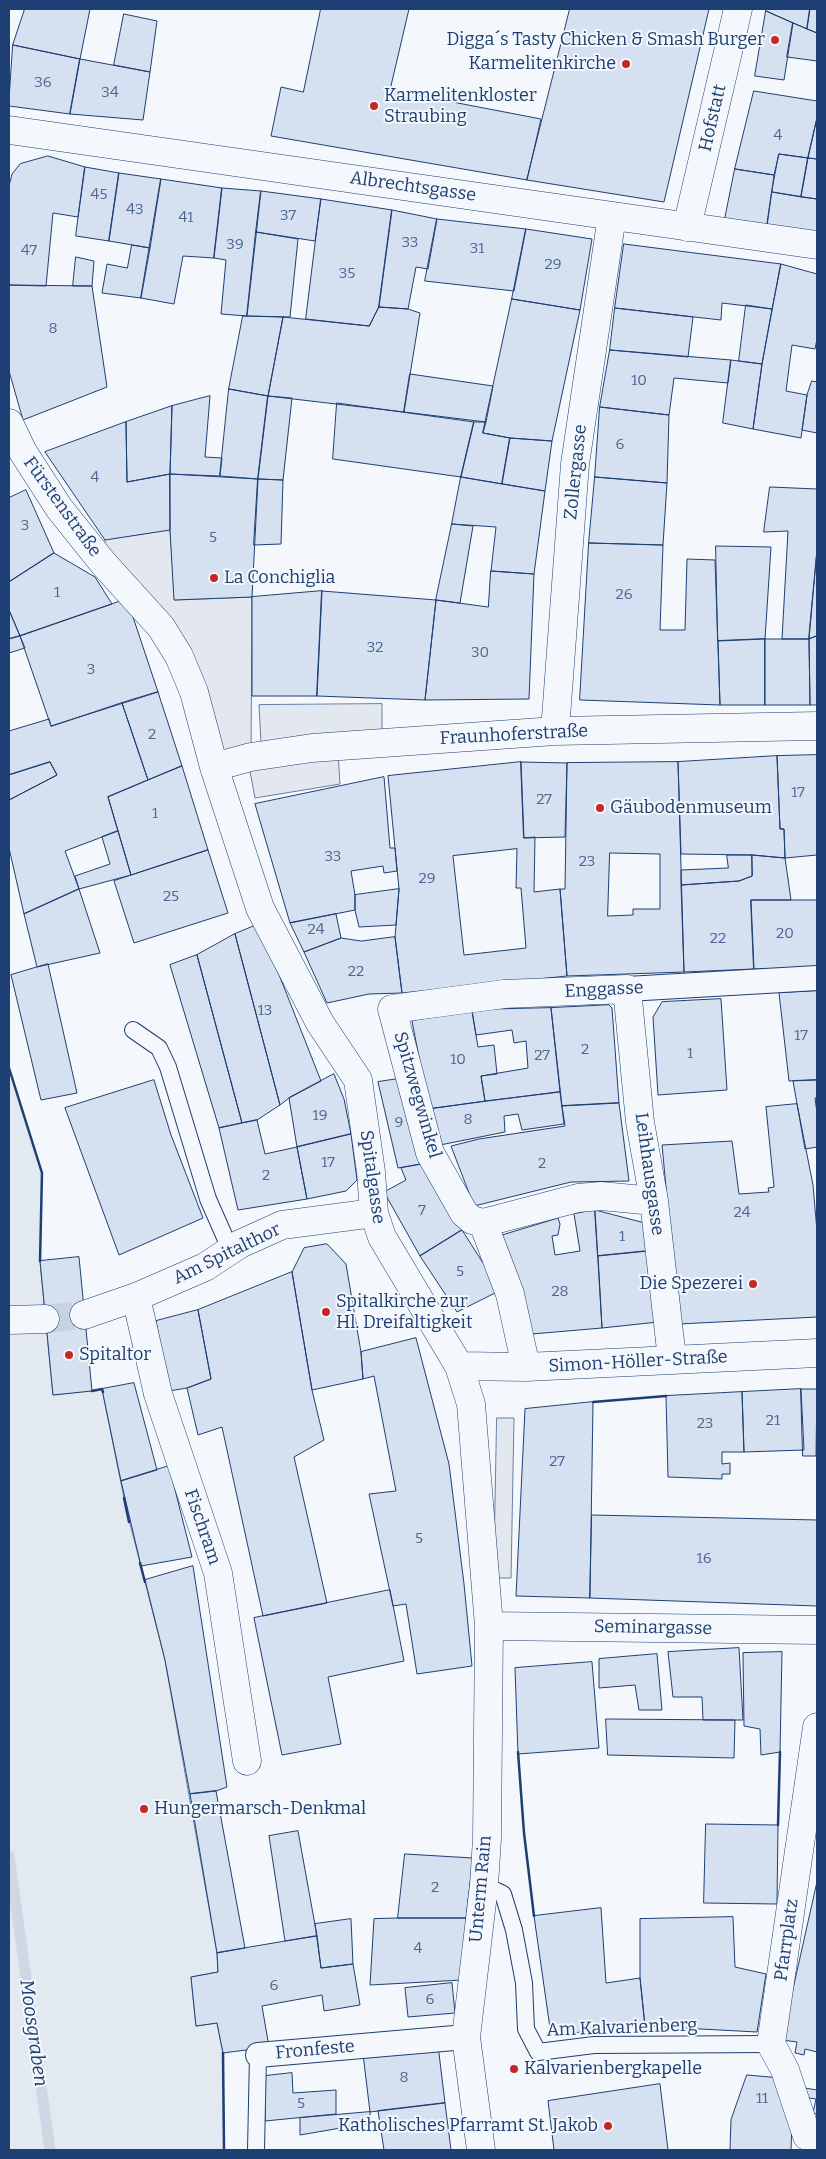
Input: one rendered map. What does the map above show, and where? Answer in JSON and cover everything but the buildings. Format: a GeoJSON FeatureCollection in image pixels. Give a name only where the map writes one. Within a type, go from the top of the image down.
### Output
{"type":"FeatureCollection","features":[{"type":"Feature","properties":{"kind":"street","name":"Hofstatt"},"geometry":{"type":"LineString","coordinates":[[688,226],[738,9]]}},
{"type":"Feature","properties":{"kind":"street","name":"Albrechtsgasse"},"geometry":{"type":"LineString","coordinates":[[9,130],[817,245]]}},
{"type":"Feature","properties":{"kind":"street","name":"Zollergasse"},"geometry":{"type":"LineString","coordinates":[[555,731],[575,464],[612,216]]}},
{"type":"Feature","properties":{"kind":"street","name":"Fürstenstraße"},"geometry":{"type":"LineString","coordinates":[[9,423],[23,452],[59,508],[103,563],[161,627],[179,656],[194,692],[214,767]]}},
{"type":"Feature","properties":{"kind":"street","name":"Fraunhoferstraße"},"geometry":{"type":"LineString","coordinates":[[214,767],[251,757],[312,748],[555,731],[817,726]]}},
{"type":"Feature","properties":{"kind":"street","name":"Spitalgasse"},"geometry":{"type":"LineString","coordinates":[[214,767],[260,908],[320,1023],[358,1080],[371,1172],[374,1213],[382,1237],[459,1366],[471,1404],[489,1626]]}},
{"type":"Feature","properties":{"kind":"street","name":"Enggasse"},"geometry":{"type":"LineString","coordinates":[[392,1009],[504,994],[817,978]]}},
{"type":"Feature","properties":{"kind":"street","name":"Leihhausgasse"},"geometry":{"type":"LineString","coordinates":[[627,989],[640,1122],[654,1201],[672,1359]]}},
{"type":"Feature","properties":{"kind":"street","name":"Spitzwegwinkel"},"geometry":{"type":"LineString","coordinates":[[392,1009],[430,1153],[464,1213],[472,1220],[482,1223]]}},
{"type":"Feature","properties":{"kind":"street"},"geometry":{"type":"LineString","coordinates":[[526,1368],[510,1294],[482,1223],[578,1198],[601,1196],[654,1201]]}},
{"type":"Feature","properties":{"kind":"street","name":"Am Spitalthor"},"geometry":{"type":"LineString","coordinates":[[84,1315],[136,1297],[205,1267],[240,1244],[282,1225],[374,1213]]}},
{"type":"Feature","properties":{"kind":"street","name":"Fischram"},"geometry":{"type":"LineString","coordinates":[[136,1297],[158,1394],[218,1573],[247,1761]]}},
{"type":"Feature","properties":{"kind":"street"},"geometry":{"type":"LineString","coordinates":[[9,1320],[45,1319]]}},
{"type":"Feature","properties":{"kind":"street","name":"Simon-Höller-Straße"},"geometry":{"type":"LineString","coordinates":[[459,1366],[526,1368],[817,1353]]}},
{"type":"Feature","properties":{"kind":"street","name":"Seminargasse"},"geometry":{"type":"LineString","coordinates":[[489,1626],[817,1630]]}},
{"type":"Feature","properties":{"kind":"street","name":"Unterm Rain"},"geometry":{"type":"LineString","coordinates":[[480,2150],[466,2036],[484,1885],[489,1626]]}},
{"type":"Feature","properties":{"kind":"street","name":"Pfarrplatz"},"geometry":{"type":"LineString","coordinates":[[772,2044],[817,1727]]}},
{"type":"Feature","properties":{"kind":"street","name":"Fronfeste"},"geometry":{"type":"LineString","coordinates":[[258,2055],[466,2036]]}},
{"type":"Feature","properties":{"kind":"street"},"geometry":{"type":"LineString","coordinates":[[772,2044],[785,2070],[810,2141]]}},
{"type":"Feature","properties":{"kind":"lane"},"geometry":{"type":"LineString","coordinates":[[133,1030],[159,1048],[168,1067],[208,1199],[231,1251]]}},
{"type":"Feature","properties":{"kind":"lane","name":"Am Kalvarienberg"},"geometry":{"type":"LineString","coordinates":[[484,1885],[503,1894],[514,1930],[524,1983],[526,2029],[538,2052],[594,2046],[772,2044]]}},
{"type":"Feature","properties":{"kind":"lane","name":"Fronfeste"},"geometry":{"type":"LineString","coordinates":[[256,2150],[258,2055]]}},
{"type":"Feature","properties":{"kind":"shaded area"},"geometry":{"type":"Polygon","coordinates":[[[170,530],[175,600],[252,597],[251,757],[214,767],[194,692],[103,563],[105,540],[170,530]]]}},
{"type":"Feature","properties":{"kind":"shaded area"},"geometry":{"type":"Polygon","coordinates":[[[382,704],[382,731],[261,743],[259,705],[382,704]]]}},
{"type":"Feature","properties":{"kind":"shaded area"},"geometry":{"type":"Polygon","coordinates":[[[338,753],[340,784],[255,798],[249,766],[338,753]]]}},
{"type":"Feature","properties":{"kind":"shaded area"},"geometry":{"type":"Polygon","coordinates":[[[9,1068],[42,1173],[40,1261],[53,1395],[102,1389],[126,1508],[165,1660],[217,1953],[218,1972],[191,1977],[196,2026],[217,2023],[223,2053],[224,2150],[9,2150],[9,1068]]]}},
{"type":"Feature","properties":{"kind":"shaded area"},"geometry":{"type":"Polygon","coordinates":[[[497,1418],[514,1418],[511,1578],[494,1578],[497,1418]]]}},
{"type":"Feature","properties":{"kind":"waterway","name":"Moosgraben"},"geometry":{"type":"LineString","coordinates":[[9,1856],[50,2150]]}},
{"type":"Feature","properties":{"kind":"tunnel"},"geometry":{"type":"LineString","coordinates":[[45,1319],[84,1315]]}},
{"type":"Feature","properties":{"kind":"wall"},"geometry":{"type":"LineString","coordinates":[[9,1068],[42,1173],[40,1261]]}},
{"type":"Feature","properties":{"kind":"wall"},"geometry":{"type":"LineString","coordinates":[[92,1391],[102,1389],[103,1392]]}},
{"type":"Feature","properties":{"kind":"wall"},"geometry":{"type":"LineString","coordinates":[[593,1402],[666,1396]]}},
{"type":"Feature","properties":{"kind":"wall"},"geometry":{"type":"LineString","coordinates":[[124,1498],[129,1522]]}},
{"type":"Feature","properties":{"kind":"wall"},"geometry":{"type":"LineString","coordinates":[[140,1563],[145,1582]]}},
{"type":"Feature","properties":{"kind":"wall"},"geometry":{"type":"LineString","coordinates":[[518,1752],[524,1833],[534,1916]]}},
{"type":"Feature","properties":{"kind":"wall"},"geometry":{"type":"LineString","coordinates":[[778,1825],[780,1752]]}},
{"type":"Feature","properties":{"kind":"wall"},"geometry":{"type":"LineString","coordinates":[[223,2053],[224,2150]]}},
{"type":"Feature","properties":{"kind":"place","name":"Digga´s Tasty Chicken & Smash Burger"},"geometry":{"type":"Point","coordinates":[775,40]}},
{"type":"Feature","properties":{"kind":"place","name":"Karmelitenkirche"},"geometry":{"type":"Point","coordinates":[626,64]}},
{"type":"Feature","properties":{"kind":"place","name":"Karmelitenkloster Straubing"},"geometry":{"type":"Point","coordinates":[374,106]}},
{"type":"Feature","properties":{"kind":"place","name":"La Conchiglia"},"geometry":{"type":"Point","coordinates":[214,578]}},
{"type":"Feature","properties":{"kind":"place","name":"Gäubodenmuseum"},"geometry":{"type":"Point","coordinates":[600,808]}},
{"type":"Feature","properties":{"kind":"place","name":"Die Spezerei"},"geometry":{"type":"Point","coordinates":[753,1284]}},
{"type":"Feature","properties":{"kind":"place","name":"Spitalkirche zur Hl. Dreifaltigkeit"},"geometry":{"type":"Point","coordinates":[326,1312]}},
{"type":"Feature","properties":{"kind":"place","name":"Spitaltor"},"geometry":{"type":"Point","coordinates":[69,1355]}},
{"type":"Feature","properties":{"kind":"place","name":"Hungermarsch-Denkmal"},"geometry":{"type":"Point","coordinates":[144,1809]}},
{"type":"Feature","properties":{"kind":"place","name":"Kalvarienbergkapelle"},"geometry":{"type":"Point","coordinates":[514,2069]}},
{"type":"Feature","properties":{"kind":"place","name":"Katholisches Pfarramt St. Jakob"},"geometry":{"type":"Point","coordinates":[608,2126]}}]}
